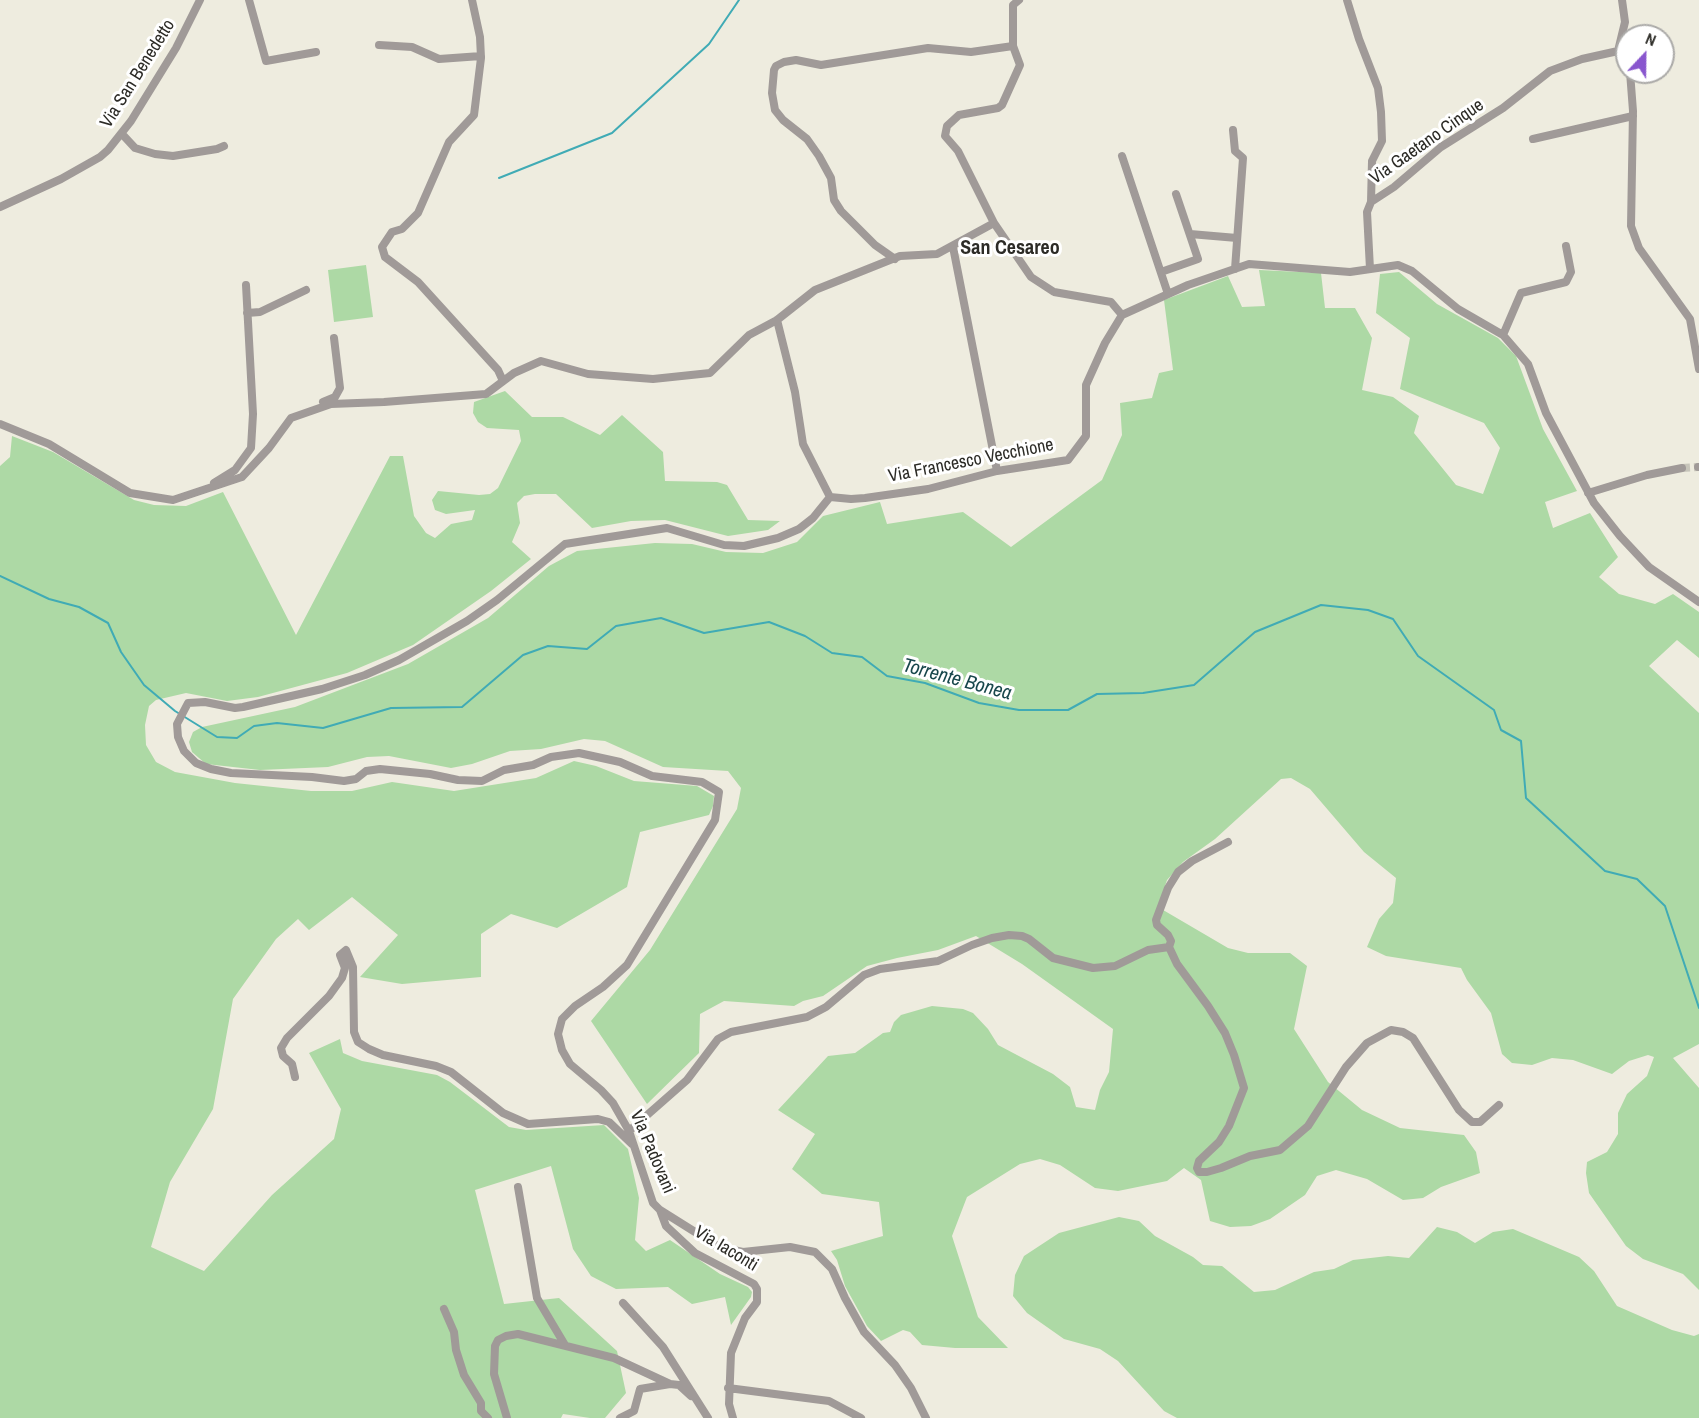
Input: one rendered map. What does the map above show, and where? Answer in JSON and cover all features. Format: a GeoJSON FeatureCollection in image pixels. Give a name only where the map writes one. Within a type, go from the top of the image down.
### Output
{"type":"FeatureCollection","features":[{"type":"Feature","properties":{"kind":"street","name":"Via San Benedetto"},"geometry":{"type":"LineString","coordinates":[[0,207],[100,157],[122,134],[176,48],[200,0]]}},
{"type":"Feature","properties":{"kind":"street"},"geometry":{"type":"LineString","coordinates":[[249,0],[266,61],[316,52]]}},
{"type":"Feature","properties":{"kind":"street"},"geometry":{"type":"LineString","coordinates":[[472,0],[480,38],[481,56],[474,116],[449,142],[418,213],[402,229],[392,232],[382,247],[385,257],[418,282],[498,370],[503,381]]}},
{"type":"Feature","properties":{"kind":"street"},"geometry":{"type":"LineString","coordinates":[[1019,0],[1013,5],[1013,46],[1020,65],[1002,105],[998,108],[959,116],[947,126],[945,136],[958,151],[994,223],[1031,277],[1054,292],[1111,302],[1122,315],[1188,285],[1249,264],[1350,272],[1398,265],[1412,271],[1458,309],[1503,335],[1528,364],[1546,413],[1588,493],[1620,536],[1649,567],[1699,602]]}},
{"type":"Feature","properties":{"kind":"street"},"geometry":{"type":"LineString","coordinates":[[1347,0],[1378,88],[1380,104],[1382,141],[1372,161],[1371,202]]}},
{"type":"Feature","properties":{"kind":"street"},"geometry":{"type":"LineString","coordinates":[[1622,0],[1625,24]]}},
{"type":"Feature","properties":{"kind":"street"},"geometry":{"type":"LineString","coordinates":[[379,45],[412,47],[439,59],[481,56]]}},
{"type":"Feature","properties":{"kind":"street"},"geometry":{"type":"LineString","coordinates":[[895,259],[875,245],[841,211],[834,200],[831,177],[819,156],[807,139],[783,120],[775,110],[772,93],[776,66],[796,60],[821,65],[928,48],[972,52],[1013,46]]}},
{"type":"Feature","properties":{"kind":"street","name":"Via Gaetano Cinque"},"geometry":{"type":"LineString","coordinates":[[1370,269],[1367,212],[1371,202],[1394,187],[1441,147],[1503,108],[1550,71],[1582,59],[1615,52]]}},
{"type":"Feature","properties":{"kind":"street"},"geometry":{"type":"LineString","coordinates":[[1631,84],[1633,116],[1631,226],[1639,248],[1690,319],[1699,369]]}},
{"type":"Feature","properties":{"kind":"street"},"geometry":{"type":"LineString","coordinates":[[1533,139],[1633,116]]}},
{"type":"Feature","properties":{"kind":"street"},"geometry":{"type":"LineString","coordinates":[[1233,130],[1235,151],[1243,158],[1235,269]]}},
{"type":"Feature","properties":{"kind":"street"},"geometry":{"type":"LineString","coordinates":[[122,134],[135,147],[155,154],[173,156],[224,146]]}},
{"type":"Feature","properties":{"kind":"street"},"geometry":{"type":"LineString","coordinates":[[1122,156],[1168,294]]}},
{"type":"Feature","properties":{"kind":"street"},"geometry":{"type":"LineString","coordinates":[[1161,272],[1198,259],[1176,194]]}},
{"type":"Feature","properties":{"kind":"street"},"geometry":{"type":"LineString","coordinates":[[0,424],[49,444],[130,493],[173,500],[242,477],[269,448],[291,418],[331,404],[486,394],[514,373],[541,361],[588,374],[652,379],[710,373],[749,335],[777,320],[815,290],[900,256],[937,254],[994,223]]}},
{"type":"Feature","properties":{"kind":"street"},"geometry":{"type":"LineString","coordinates":[[1190,234],[1237,238]]}},
{"type":"Feature","properties":{"kind":"street"},"geometry":{"type":"LineString","coordinates":[[953,246],[998,471]]}},
{"type":"Feature","properties":{"kind":"street"},"geometry":{"type":"LineString","coordinates":[[1503,335],[1521,293],[1566,282],[1571,272],[1566,246]]}},
{"type":"Feature","properties":{"kind":"street"},"geometry":{"type":"LineString","coordinates":[[201,492],[235,470],[251,448],[253,414],[246,285]]}},
{"type":"Feature","properties":{"kind":"street"},"geometry":{"type":"LineString","coordinates":[[247,313],[260,312],[306,290]]}},
{"type":"Feature","properties":{"kind":"street","name":"Via Francesco Vecchione"},"geometry":{"type":"LineString","coordinates":[[830,496],[851,499],[928,489],[998,471],[1068,460],[1086,436],[1086,385],[1105,343],[1122,315]]}},
{"type":"Feature","properties":{"kind":"street"},"geometry":{"type":"LineString","coordinates":[[777,320],[795,392],[803,444],[830,496]]}},
{"type":"Feature","properties":{"kind":"street"},"geometry":{"type":"LineString","coordinates":[[307,412],[306,408],[335,397],[340,388],[334,338]]}},
{"type":"Feature","properties":{"kind":"street"},"geometry":{"type":"LineString","coordinates":[[1588,493],[1647,475],[1682,468]]}},
{"type":"Feature","properties":{"kind":"street","name":"Via Padovani"},"geometry":{"type":"LineString","coordinates":[[830,496],[813,518],[799,529],[778,538],[744,546],[724,545],[667,528],[565,544],[467,621],[433,642],[365,675],[322,689],[243,708],[194,702],[185,706],[177,724],[178,737],[184,751],[196,763],[231,773],[344,781],[356,779],[366,771],[380,769],[430,774],[458,780],[482,781],[504,770],[533,765],[551,757],[579,753],[620,762],[652,776],[702,782],[719,792],[715,820],[627,965],[562,1019],[558,1034],[562,1050],[570,1064],[613,1103],[629,1131],[653,1203],[660,1210],[719,1247],[743,1252],[790,1247],[815,1252],[832,1269],[864,1332],[895,1365],[911,1388],[926,1418]]}},
{"type":"Feature","properties":{"kind":"street"},"geometry":{"type":"LineString","coordinates":[[1228,842],[1192,861],[1172,880],[1156,920],[1157,925],[1171,941],[1169,947],[1177,964],[1225,1033],[1244,1088],[1229,1126],[1219,1142],[1199,1161],[1197,1168],[1199,1172],[1207,1172],[1250,1156],[1280,1150],[1308,1126],[1346,1066],[1367,1043],[1391,1030],[1403,1032],[1413,1038],[1459,1110],[1472,1122],[1480,1122],[1499,1105]]}},
{"type":"Feature","properties":{"kind":"street"},"geometry":{"type":"LineString","coordinates":[[629,1131],[687,1080],[718,1039],[731,1032],[807,1017],[826,1007],[864,975],[880,969],[938,961],[972,945],[1009,935],[1029,939],[1053,958],[1093,968],[1115,966],[1148,950],[1169,947]]}},
{"type":"Feature","properties":{"kind":"street"},"geometry":{"type":"LineString","coordinates":[[295,1077],[292,1064],[284,1056],[281,1048],[287,1038],[329,996],[342,978],[345,968],[340,956],[346,950],[353,967],[354,1032],[358,1042],[383,1055],[436,1066],[451,1072],[503,1113],[528,1124],[598,1119],[609,1122],[634,1145]]}},
{"type":"Feature","properties":{"kind":"street"},"geometry":{"type":"LineString","coordinates":[[518,1187],[537,1298],[565,1345]]}},
{"type":"Feature","properties":{"kind":"street","name":"Via Iaconti"},"geometry":{"type":"LineString","coordinates":[[660,1210],[666,1226],[687,1247],[712,1263],[754,1284],[757,1289],[757,1302],[745,1318],[731,1353],[728,1388],[733,1418]]}},
{"type":"Feature","properties":{"kind":"street"},"geometry":{"type":"LineString","coordinates":[[622,1303],[663,1347],[708,1418]]}},
{"type":"Feature","properties":{"kind":"street"},"geometry":{"type":"LineString","coordinates":[[444,1309],[454,1332],[464,1375],[481,1402],[484,1416]]}},
{"type":"Feature","properties":{"kind":"street"},"geometry":{"type":"LineString","coordinates":[[507,1418],[494,1374],[495,1346],[498,1340],[506,1336],[518,1334],[614,1358],[670,1384]]}},
{"type":"Feature","properties":{"kind":"street"},"geometry":{"type":"LineString","coordinates":[[620,1418],[634,1411],[640,1389],[670,1384],[679,1385],[697,1401]]}},
{"type":"Feature","properties":{"kind":"street"},"geometry":{"type":"LineString","coordinates":[[728,1388],[829,1401],[861,1418]]}},
{"type":"Feature","properties":{"kind":"green space"},"geometry":{"type":"Polygon","coordinates":[[[366,265],[373,317],[334,322],[328,270],[366,265]]]}},
{"type":"Feature","properties":{"kind":"green space"},"geometry":{"type":"Polygon","coordinates":[[[1259,270],[1321,273],[1325,308],[1355,308],[1372,338],[1362,390],[1393,397],[1419,416],[1414,433],[1456,485],[1483,494],[1500,448],[1484,423],[1400,389],[1410,338],[1376,313],[1380,274],[1399,272],[1437,304],[1498,338],[1516,356],[1543,429],[1577,491],[1545,502],[1553,528],[1590,513],[1618,557],[1599,577],[1619,594],[1655,604],[1673,594],[1699,612],[1699,658],[1677,640],[1649,666],[1699,713],[1699,1044],[1673,1058],[1699,1088],[1699,1290],[1683,1274],[1643,1259],[1626,1246],[1589,1193],[1587,1162],[1607,1152],[1618,1134],[1618,1113],[1627,1094],[1647,1076],[1654,1057],[1648,1055],[1629,1061],[1612,1074],[1573,1060],[1552,1058],[1532,1065],[1512,1063],[1502,1054],[1491,1013],[1461,968],[1386,956],[1367,947],[1379,919],[1393,903],[1396,878],[1364,852],[1310,789],[1291,778],[1281,779],[1215,839],[1183,862],[1167,880],[1158,907],[1228,948],[1248,953],[1290,953],[1307,966],[1294,1029],[1328,1082],[1362,1110],[1400,1128],[1464,1135],[1476,1152],[1480,1173],[1441,1187],[1423,1198],[1403,1200],[1367,1179],[1336,1170],[1317,1176],[1305,1195],[1270,1219],[1251,1226],[1230,1227],[1210,1221],[1201,1180],[1184,1168],[1167,1181],[1118,1191],[1095,1188],[1060,1165],[1040,1159],[1020,1164],[967,1197],[952,1236],[978,1317],[1008,1348],[955,1348],[922,1345],[910,1332],[903,1330],[881,1341],[867,1326],[845,1286],[837,1260],[831,1251],[883,1236],[879,1202],[822,1194],[792,1169],[815,1134],[778,1110],[828,1056],[855,1053],[883,1033],[890,1032],[894,1022],[901,1015],[932,1006],[963,1009],[973,1013],[988,1029],[998,1045],[1053,1074],[1070,1087],[1076,1107],[1095,1110],[1100,1090],[1109,1072],[1113,1029],[1022,964],[976,936],[938,950],[867,966],[823,996],[794,1006],[724,1001],[700,1014],[699,1053],[647,1104],[591,1021],[650,950],[737,809],[741,788],[728,771],[663,767],[605,741],[584,739],[541,749],[510,751],[472,764],[451,768],[389,756],[367,757],[328,767],[260,770],[206,764],[192,752],[189,742],[193,732],[202,727],[295,707],[408,664],[488,618],[549,566],[577,551],[655,543],[692,544],[726,552],[763,553],[797,542],[823,516],[880,502],[887,524],[963,512],[1011,547],[1102,480],[1122,435],[1120,403],[1152,398],[1159,373],[1173,370],[1164,300],[1228,276],[1242,307],[1265,306],[1259,270]]]}},
{"type":"Feature","properties":{"kind":"green space"},"geometry":{"type":"Polygon","coordinates":[[[505,391],[532,417],[563,417],[600,435],[622,415],[663,452],[665,481],[717,482],[727,485],[748,520],[780,521],[768,530],[728,536],[665,520],[631,521],[592,528],[556,494],[524,496],[517,503],[520,523],[512,542],[531,559],[491,591],[413,645],[347,673],[258,697],[227,701],[186,693],[156,700],[149,706],[145,725],[146,745],[156,762],[175,772],[235,783],[311,791],[352,791],[392,782],[454,791],[536,778],[574,761],[596,766],[634,781],[697,786],[714,796],[713,806],[709,815],[640,832],[627,887],[557,928],[511,914],[481,934],[481,977],[402,984],[360,977],[398,935],[352,897],[309,930],[298,919],[276,939],[233,999],[213,1109],[170,1182],[151,1247],[204,1271],[272,1195],[334,1139],[341,1109],[309,1053],[340,1039],[343,1053],[362,1061],[437,1075],[450,1082],[509,1127],[526,1130],[604,1125],[628,1149],[639,1198],[635,1240],[646,1251],[670,1240],[720,1274],[748,1287],[752,1292],[751,1297],[731,1325],[725,1297],[692,1304],[668,1287],[616,1289],[591,1276],[573,1249],[551,1166],[475,1190],[504,1304],[559,1298],[617,1351],[626,1393],[605,1418],[563,1414],[561,1418],[0,1418],[0,466],[10,457],[12,436],[53,452],[134,500],[154,505],[186,506],[223,492],[296,635],[390,456],[403,456],[414,516],[426,533],[435,538],[451,524],[472,520],[475,510],[446,514],[435,510],[432,500],[438,491],[479,495],[490,494],[498,488],[521,441],[519,430],[487,428],[478,422],[473,413],[474,402],[505,391]]]}},
{"type":"Feature","properties":{"kind":"green space"},"geometry":{"type":"Polygon","coordinates":[[[1119,1217],[1139,1221],[1155,1236],[1203,1265],[1222,1266],[1254,1292],[1275,1290],[1314,1272],[1334,1269],[1353,1260],[1388,1256],[1409,1258],[1437,1227],[1457,1232],[1475,1243],[1493,1232],[1513,1229],[1579,1257],[1594,1271],[1617,1306],[1672,1330],[1694,1336],[1699,1334],[1699,1418],[1177,1418],[1164,1411],[1118,1361],[1100,1349],[1064,1339],[1027,1313],[1013,1296],[1015,1275],[1024,1256],[1059,1233],[1119,1217]]]}},
{"type":"Feature","properties":{"kind":"waterway"},"geometry":{"type":"LineString","coordinates":[[499,178],[612,133],[709,44],[739,0]]}},
{"type":"Feature","properties":{"kind":"waterway","name":"Torrente Bonea"},"geometry":{"type":"LineString","coordinates":[[0,576],[49,599],[79,607],[108,623],[121,652],[144,685],[175,711],[217,737],[237,738],[254,726],[277,723],[323,728],[391,708],[462,707],[523,655],[548,646],[587,649],[616,626],[661,618],[704,633],[769,622],[805,636],[832,653],[862,657],[887,676],[925,683],[979,703],[1019,710],[1068,710],[1097,694],[1143,693],[1194,685],[1255,632],[1321,605],[1368,610],[1393,619],[1418,656],[1494,710],[1501,730],[1521,741],[1526,798],[1605,871],[1637,879],[1665,906],[1699,1008]]}},
{"type":"Feature","properties":{"kind":"tunnel"},"geometry":{"type":"LineString","coordinates":[[1682,468],[1698,467]]}},
{"type":"Feature","properties":{"kind":"district","name":"San Cesareo"},"geometry":{"type":"Point","coordinates":[1010,249]}}]}
